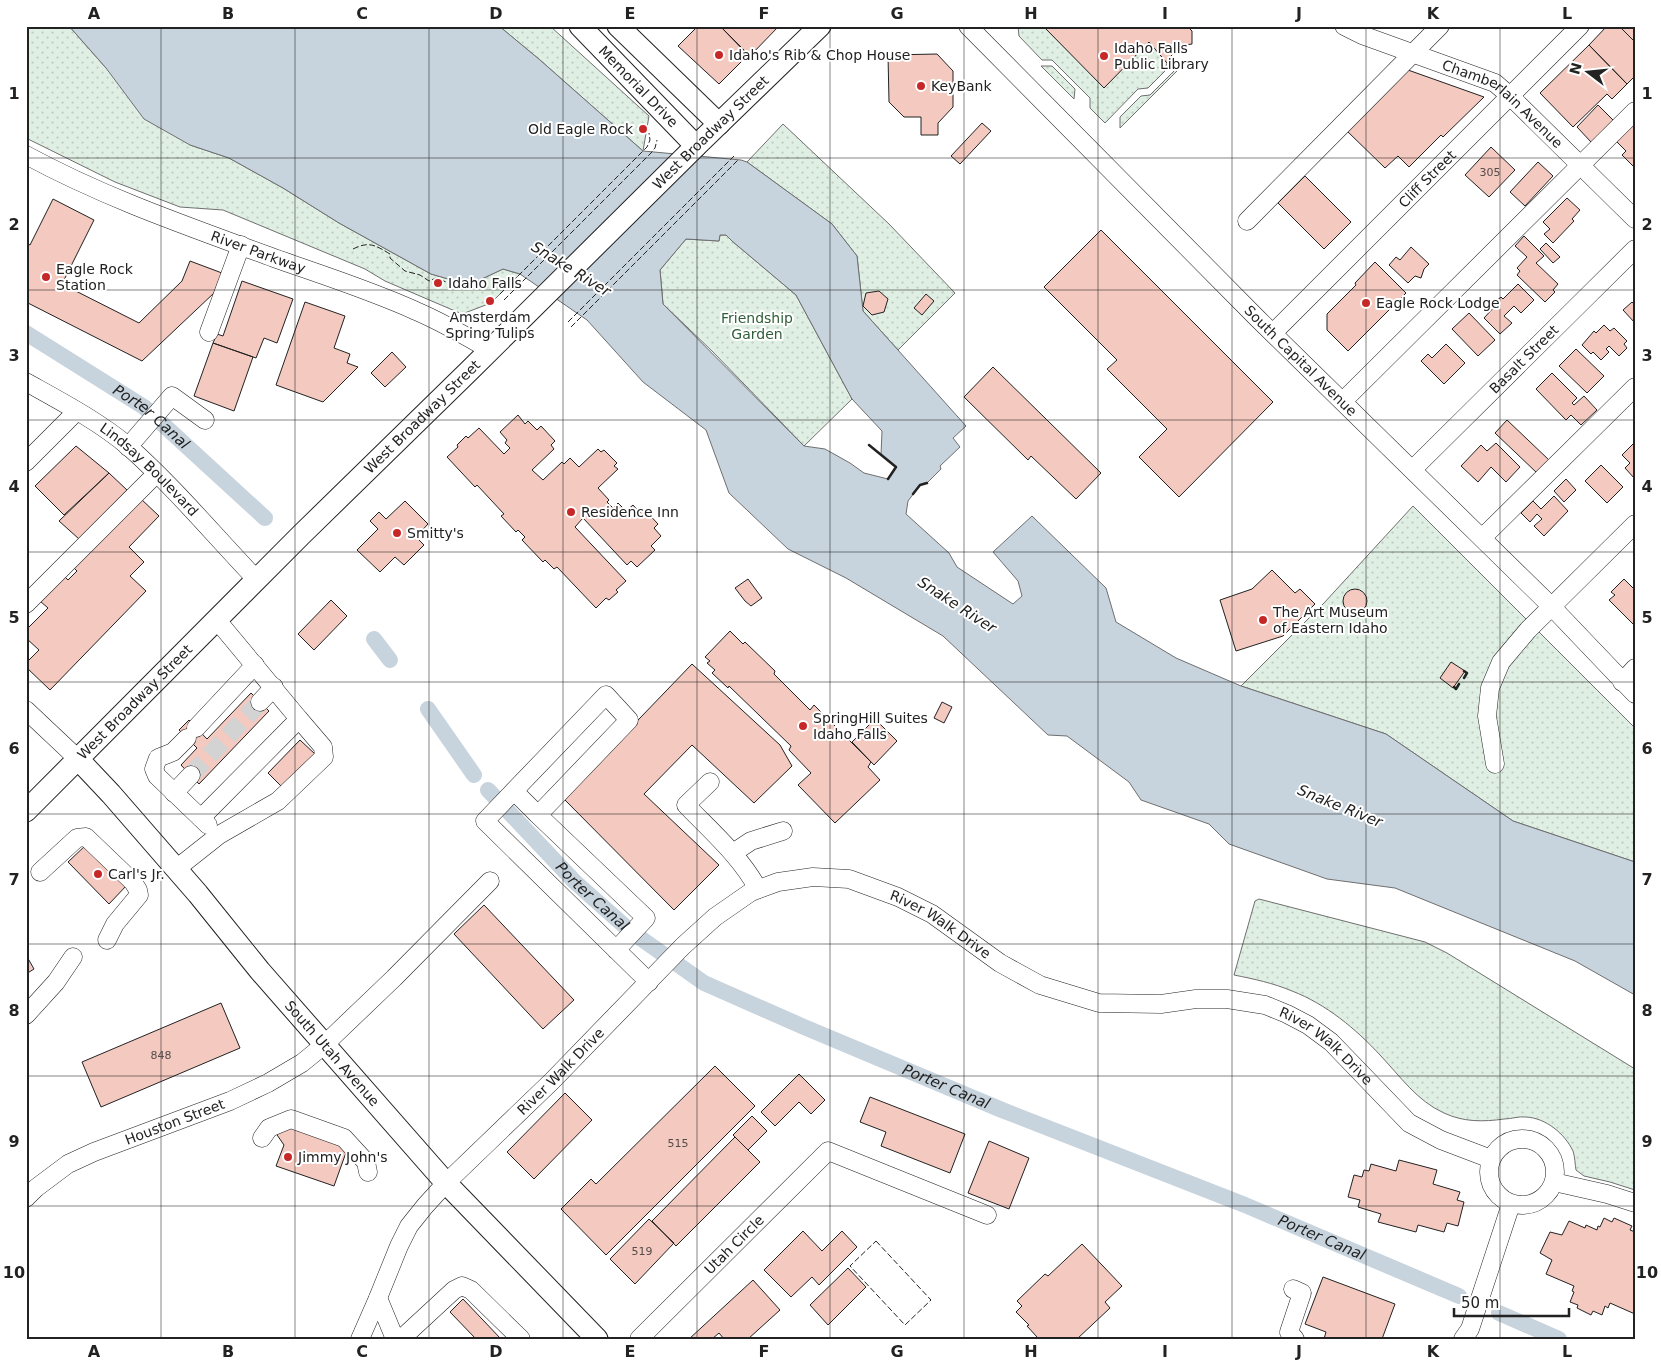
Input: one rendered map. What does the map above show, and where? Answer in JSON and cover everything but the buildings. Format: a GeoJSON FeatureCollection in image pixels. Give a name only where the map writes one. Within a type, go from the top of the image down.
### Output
{"type":"FeatureCollection","features":[{"type":"Feature","properties":{"kind":"main road","name":"Memorial Drive"},"geometry":{"type":"LineString","coordinates":[[580,26],[691,151]]}},
{"type":"Feature","properties":{"kind":"main road","name":"Memorial Drive"},"geometry":{"type":"LineString","coordinates":[[618,26],[719,124]]}},
{"type":"Feature","properties":{"kind":"main road","name":"West Broadway Street"},"geometry":{"type":"LineString","coordinates":[[26,811],[256,579],[820,26]]}},
{"type":"Feature","properties":{"kind":"main road","name":"South Utah Avenue"},"geometry":{"type":"LineString","coordinates":[[78,758],[198,894],[260,971],[446,1184],[597,1339]]}},
{"type":"Feature","properties":{"kind":"street","name":"South Capital Avenue"},"geometry":{"type":"LineString","coordinates":[[968,26],[1273,333],[1552,607],[1635,694]]}},
{"type":"Feature","properties":{"kind":"street","name":"Chamberlain Avenue"},"geometry":{"type":"LineString","coordinates":[[1344,26],[1362,35],[1488,80],[1510,96],[1635,219]]}},
{"type":"Feature","properties":{"kind":"street"},"geometry":{"type":"LineString","coordinates":[[1247,221],[1440,26]]}},
{"type":"Feature","properties":{"kind":"street","name":"Cliff Street"},"geometry":{"type":"LineString","coordinates":[[1273,333],[1580,26]]}},
{"type":"Feature","properties":{"kind":"street"},"geometry":{"type":"LineString","coordinates":[[1343,402],[1635,111]]}},
{"type":"Feature","properties":{"kind":"street","name":"River Parkway"},"geometry":{"type":"LineString","coordinates":[[26,155],[62,174],[120,200],[329,276],[410,308],[490,350]]}},
{"type":"Feature","properties":{"kind":"street"},"geometry":{"type":"LineString","coordinates":[[209,332],[241,245]]}},
{"type":"Feature","properties":{"kind":"street","name":"Basalt Street"},"geometry":{"type":"LineString","coordinates":[[1413,469],[1635,249]]}},
{"type":"Feature","properties":{"kind":"street","name":"Lindsay Boulevard"},"geometry":{"type":"LineString","coordinates":[[26,382],[76,412],[128,447],[256,579]]}},
{"type":"Feature","properties":{"kind":"street"},"geometry":{"type":"LineString","coordinates":[[1482,538],[1635,387]]}},
{"type":"Feature","properties":{"kind":"street"},"geometry":{"type":"LineString","coordinates":[[128,447],[172,396],[205,420]]}},
{"type":"Feature","properties":{"kind":"street"},"geometry":{"type":"LineString","coordinates":[[26,462],[76,412]]}},
{"type":"Feature","properties":{"kind":"street"},"geometry":{"type":"LineString","coordinates":[[26,604],[156,474]]}},
{"type":"Feature","properties":{"kind":"street"},"geometry":{"type":"LineString","coordinates":[[1495,764],[1487,716],[1490,688],[1501,662],[1528,630],[1635,524]]}},
{"type":"Feature","properties":{"kind":"street"},"geometry":{"type":"LineString","coordinates":[[176,869],[219,836],[278,801],[324,757],[323,747],[216,619]]}},
{"type":"Feature","properties":{"kind":"street"},"geometry":{"type":"LineString","coordinates":[[219,836],[157,776],[154,769],[158,758],[173,752],[256,666]]}},
{"type":"Feature","properties":{"kind":"street"},"geometry":{"type":"LineString","coordinates":[[1622,682],[1635,668]]}},
{"type":"Feature","properties":{"kind":"street"},"geometry":{"type":"LineString","coordinates":[[260,702],[274,688]]}},
{"type":"Feature","properties":{"kind":"street"},"geometry":{"type":"LineString","coordinates":[[538,815],[629,720],[606,695],[485,821],[616,950],[653,978]]}},
{"type":"Feature","properties":{"kind":"street"},"geometry":{"type":"LineString","coordinates":[[26,710],[78,758]]}},
{"type":"Feature","properties":{"kind":"street"},"geometry":{"type":"LineString","coordinates":[[201,818],[299,719]]}},
{"type":"Feature","properties":{"kind":"street"},"geometry":{"type":"LineString","coordinates":[[174,793],[191,775]]}},
{"type":"Feature","properties":{"kind":"street"},"geometry":{"type":"LineString","coordinates":[[710,782],[686,805],[733,853],[758,889]]}},
{"type":"Feature","properties":{"kind":"street"},"geometry":{"type":"LineString","coordinates":[[514,791],[646,918],[616,950]]}},
{"type":"Feature","properties":{"kind":"street"},"geometry":{"type":"LineString","coordinates":[[733,853],[751,841],[783,831]]}},
{"type":"Feature","properties":{"kind":"street"},"geometry":{"type":"LineString","coordinates":[[40,872],[77,838],[86,837],[134,882],[139,895],[115,924],[107,940]]}},
{"type":"Feature","properties":{"kind":"street","name":"River Walk Drive"},"geometry":{"type":"LineString","coordinates":[[360,1339],[409,1226],[446,1184],[546,1088],[683,946],[715,917],[750,892],[778,882],[813,876],[848,879],[898,897],[932,914],[1000,963],[1040,985],[1099,1003],[1161,1004],[1196,999],[1227,999],[1264,1005],[1287,1014],[1308,1025],[1331,1042],[1409,1123],[1441,1140],[1491,1159]]}},
{"type":"Feature","properties":{"kind":"street","name":"Houston Street"},"geometry":{"type":"LineString","coordinates":[[26,1198],[68,1164],[94,1152],[230,1102],[302,1063],[324,1045],[401,972],[490,881]]}},
{"type":"Feature","properties":{"kind":"street"},"geometry":{"type":"LineString","coordinates":[[26,1015],[56,982],[73,957]]}},
{"type":"Feature","properties":{"kind":"street"},"geometry":{"type":"LineString","coordinates":[[262,1138],[269,1128],[291,1119],[344,1138],[366,1162],[368,1172]]}},
{"type":"Feature","properties":{"kind":"street"},"geometry":{"type":"LineString","coordinates":[[1516,1139],[1538,1142],[1552,1158],[1555,1169],[1554,1182],[1543,1198],[1533,1204],[1522,1206],[1511,1204],[1494,1191],[1489,1170],[1491,1159],[1497,1150],[1506,1143],[1516,1139]]}},
{"type":"Feature","properties":{"kind":"street","name":"Utah Circle"},"geometry":{"type":"LineString","coordinates":[[639,1339],[828,1151],[987,1215]]}},
{"type":"Feature","properties":{"kind":"street"},"geometry":{"type":"LineString","coordinates":[[1554,1182],[1635,1202]]}},
{"type":"Feature","properties":{"kind":"street"},"geometry":{"type":"LineString","coordinates":[[1470,1330],[1511,1204]]}},
{"type":"Feature","properties":{"kind":"street"},"geometry":{"type":"LineString","coordinates":[[402,1339],[454,1290],[462,1286],[471,1290],[521,1339]]}},
{"type":"Feature","properties":{"kind":"street"},"geometry":{"type":"LineString","coordinates":[[1293,1289],[1302,1293],[1289,1332],[1295,1339]]}},
{"type":"Feature","properties":{"kind":"street"},"geometry":{"type":"LineString","coordinates":[[378,1298],[395,1339]]}},
{"type":"Feature","properties":{"kind":"green space"},"geometry":{"type":"Polygon","coordinates":[[[26,26],[69,26],[106,68],[190,145],[229,158],[283,188],[339,223],[431,274],[469,285],[503,269],[520,274],[491,303],[462,314],[385,281],[365,269],[223,210],[180,207],[115,182],[26,138],[26,26]]]}},
{"type":"Feature","properties":{"kind":"green space"},"geometry":{"type":"Polygon","coordinates":[[[499,26],[550,26],[649,116],[643,151],[540,60],[499,26]]]}},
{"type":"Feature","properties":{"kind":"green space"},"geometry":{"type":"Polygon","coordinates":[[[1018,26],[1043,26],[1104,87],[1149,42],[1167,63],[1165,71],[1148,88],[1138,89],[1105,123],[1090,108],[1090,98],[1052,60],[1042,60],[1019,36],[1018,26]]]}},
{"type":"Feature","properties":{"kind":"green space"},"geometry":{"type":"Polygon","coordinates":[[[1041,66],[1052,66],[1075,89],[1074,99],[1041,66]]]}},
{"type":"Feature","properties":{"kind":"green space"},"geometry":{"type":"Polygon","coordinates":[[[1175,70],[1177,71],[1120,128],[1120,117],[1141,96],[1150,95],[1175,70]]]}},
{"type":"Feature","properties":{"kind":"green space"},"geometry":{"type":"Polygon","coordinates":[[[783,124],[889,224],[955,293],[898,350],[863,311],[857,256],[832,224],[747,162],[783,124]]]}},
{"type":"Feature","properties":{"kind":"green space","name":"Friendship Garden"},"geometry":{"type":"Polygon","coordinates":[[[720,235],[726,235],[796,295],[852,399],[804,446],[713,352],[663,304],[660,270],[686,239],[719,241],[720,235]]]}},
{"type":"Feature","properties":{"kind":"green space"},"geometry":{"type":"Polygon","coordinates":[[[1413,506],[1635,728],[1635,862],[1513,821],[1386,734],[1241,686],[1324,603],[1413,506]]]}},
{"type":"Feature","properties":{"kind":"green space"},"geometry":{"type":"Polygon","coordinates":[[[1259,899],[1425,942],[1447,953],[1635,1069],[1635,1190],[1584,1176],[1576,1170],[1575,1158],[1570,1145],[1560,1133],[1541,1120],[1523,1117],[1488,1121],[1466,1120],[1451,1116],[1434,1108],[1417,1095],[1361,1036],[1328,1010],[1305,996],[1285,988],[1234,975],[1255,901],[1259,899]]]}},
{"type":"Feature","properties":{"kind":"water","name":"Snake River"},"geometry":{"type":"Polygon","coordinates":[[[69,26],[499,26],[643,151],[747,162],[832,224],[857,256],[863,311],[966,426],[953,438],[960,447],[940,466],[941,469],[927,483],[920,485],[908,501],[906,514],[949,553],[957,567],[1013,604],[1022,596],[1018,581],[993,552],[1032,516],[1106,588],[1116,622],[1176,658],[1241,686],[1386,734],[1513,821],[1635,862],[1635,995],[1575,961],[1395,888],[1327,879],[1229,844],[1209,824],[1141,800],[1129,782],[1067,736],[1048,735],[943,636],[846,578],[788,549],[729,493],[706,430],[643,382],[587,320],[520,274],[503,269],[469,285],[431,274],[339,223],[283,188],[229,158],[190,145],[144,119],[106,68],[69,26]],[[720,235],[719,241],[686,239],[660,270],[663,304],[804,446],[825,449],[864,473],[888,479],[896,467],[881,455],[882,431],[852,399],[796,295],[726,235],[720,235]]]}},
{"type":"Feature","properties":{"kind":"waterway","name":"Porter Canal"},"geometry":{"type":"LineString","coordinates":[[26,333],[144,407],[265,518]]}},
{"type":"Feature","properties":{"kind":"waterway","name":"Porter Canal"},"geometry":{"type":"LineString","coordinates":[[374,639],[390,660]]}},
{"type":"Feature","properties":{"kind":"waterway","name":"Porter Canal"},"geometry":{"type":"LineString","coordinates":[[428,709],[474,775]]}},
{"type":"Feature","properties":{"kind":"waterway","name":"Porter Canal"},"geometry":{"type":"LineString","coordinates":[[488,790],[575,882],[629,930],[704,983],[1002,1110],[1245,1205],[1459,1296]]}},
{"type":"Feature","properties":{"kind":"waterway","name":"Porter Canal"},"geometry":{"type":"LineString","coordinates":[[1499,1313],[1559,1339]]}},
{"type":"Feature","properties":{"kind":"tunnel"},"geometry":{"type":"LineString","coordinates":[[191,775],[260,702]]}},
{"type":"Feature","properties":{"kind":"fence"},"geometry":{"type":"LineString","coordinates":[[500,294],[647,147],[650,140],[649,133]]}},
{"type":"Feature","properties":{"kind":"fence"},"geometry":{"type":"LineString","coordinates":[[504,300],[651,153],[655,148],[657,140]]}},
{"type":"Feature","properties":{"kind":"fence"},"geometry":{"type":"LineString","coordinates":[[568,322],[734,156]]}},
{"type":"Feature","properties":{"kind":"fence"},"geometry":{"type":"LineString","coordinates":[[571,327],[738,160]]}},
{"type":"Feature","properties":{"kind":"fence"},"geometry":{"type":"LineString","coordinates":[[353,249],[363,245],[376,246],[390,254],[390,258],[405,271],[420,275],[429,281],[436,278],[464,289],[486,287]]}},
{"type":"Feature","properties":{"kind":"fence"},"geometry":{"type":"LineString","coordinates":[[876,1241],[931,1300],[905,1325],[850,1266],[876,1241]]}},
{"type":"Feature","properties":{"kind":"wall"},"geometry":{"type":"LineString","coordinates":[[869,445],[896,467],[888,479]]}},
{"type":"Feature","properties":{"kind":"wall"},"geometry":{"type":"LineString","coordinates":[[913,494],[920,485],[927,483]]}},
{"type":"Feature","properties":{"kind":"wall"},"geometry":{"type":"LineString","coordinates":[[1464,671],[1467,673],[1464,678]]}},
{"type":"Feature","properties":{"kind":"wall"},"geometry":{"type":"LineString","coordinates":[[1454,687],[1456,689],[1459,684]]}},
{"type":"Feature","properties":{"kind":"place","name":"Idaho's Rib & Chop House"},"geometry":{"type":"Point","coordinates":[719,55]}},
{"type":"Feature","properties":{"kind":"place","name":"Idaho Falls Public Library"},"geometry":{"type":"Point","coordinates":[1104,56]}},
{"type":"Feature","properties":{"kind":"place","name":"KeyBank"},"geometry":{"type":"Point","coordinates":[921,86]}},
{"type":"Feature","properties":{"kind":"place","name":"Old Eagle Rock"},"geometry":{"type":"Point","coordinates":[643,129]}},
{"type":"Feature","properties":{"kind":"place","name":"Eagle Rock Station"},"geometry":{"type":"Point","coordinates":[46,277]}},
{"type":"Feature","properties":{"kind":"place","name":"Idaho Falls"},"geometry":{"type":"Point","coordinates":[438,283]}},
{"type":"Feature","properties":{"kind":"place","name":"Amsterdam Spring Tulips"},"geometry":{"type":"Point","coordinates":[490,301]}},
{"type":"Feature","properties":{"kind":"place","name":"Eagle Rock Lodge"},"geometry":{"type":"Point","coordinates":[1366,303]}},
{"type":"Feature","properties":{"kind":"place","name":"Residence Inn"},"geometry":{"type":"Point","coordinates":[571,512]}},
{"type":"Feature","properties":{"kind":"place","name":"Smitty's"},"geometry":{"type":"Point","coordinates":[397,533]}},
{"type":"Feature","properties":{"kind":"place","name":"The Art Museum of Eastern Idaho"},"geometry":{"type":"Point","coordinates":[1263,620]}},
{"type":"Feature","properties":{"kind":"place","name":"SpringHill Suites Idaho Falls"},"geometry":{"type":"Point","coordinates":[803,726]}},
{"type":"Feature","properties":{"kind":"place","name":"Carl's Jr."},"geometry":{"type":"Point","coordinates":[98,874]}},
{"type":"Feature","properties":{"kind":"place","name":"Jimmy John's"},"geometry":{"type":"Point","coordinates":[288,1157]}}]}
